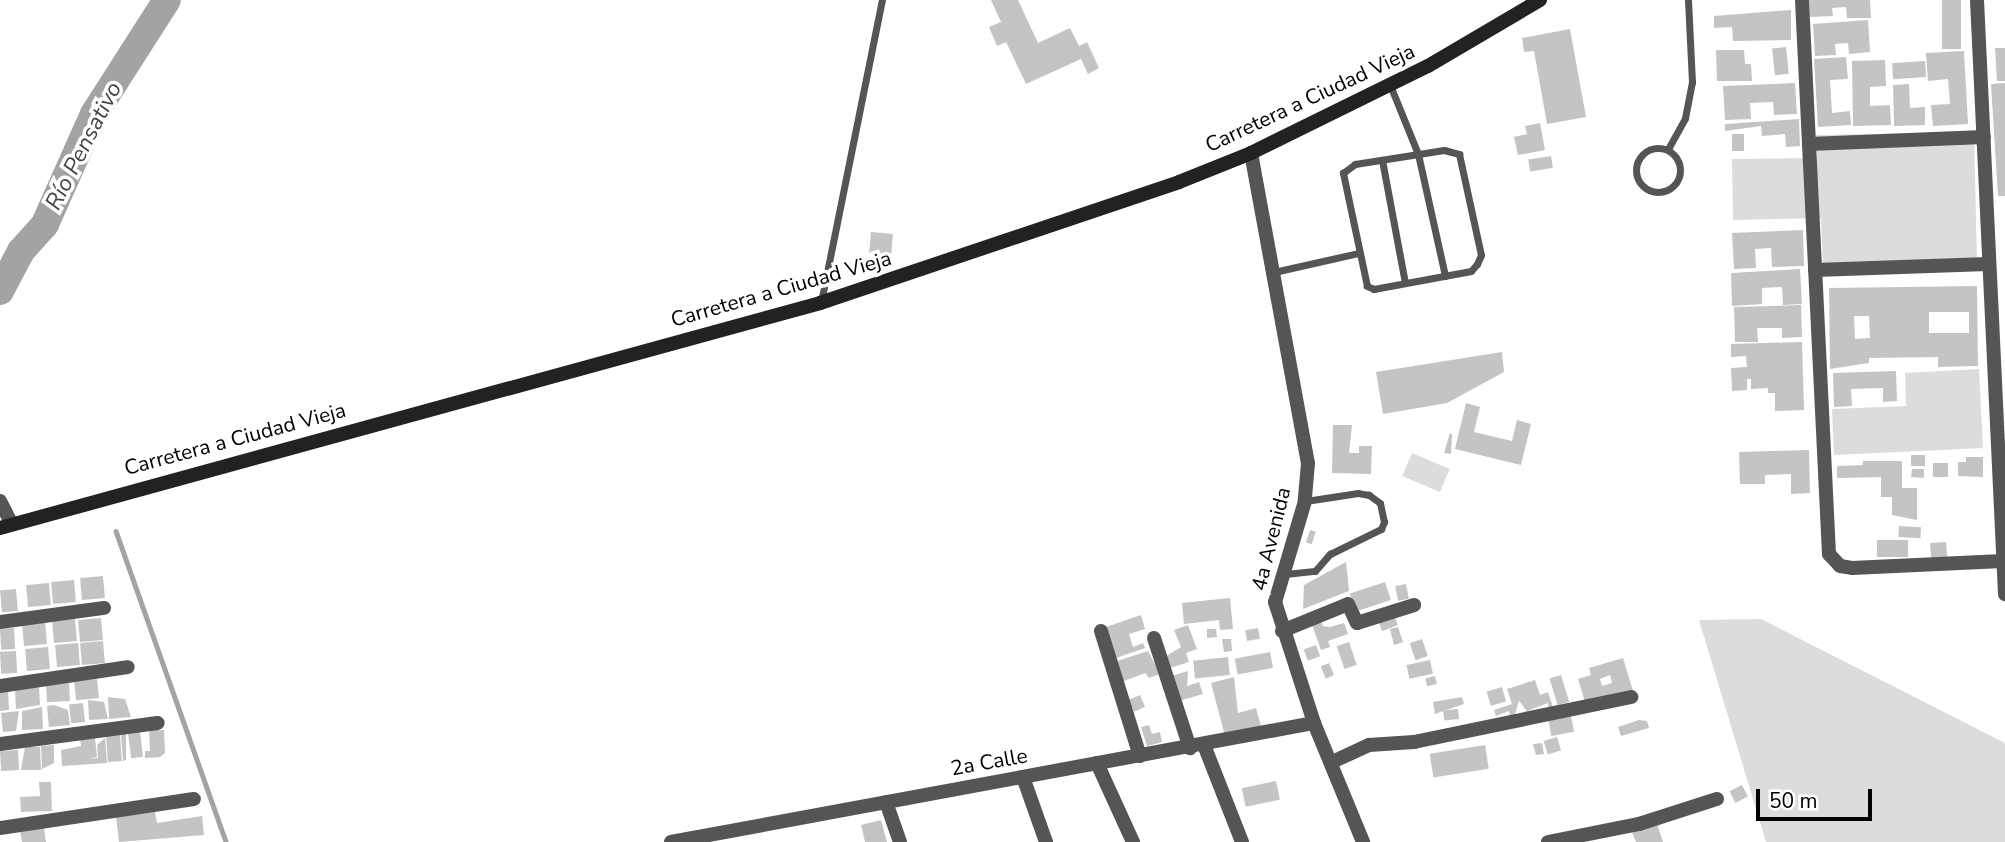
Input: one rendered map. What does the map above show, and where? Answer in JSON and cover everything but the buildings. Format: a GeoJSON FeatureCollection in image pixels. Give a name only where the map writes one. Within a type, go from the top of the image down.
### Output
{"type":"FeatureCollection","features":[{"type":"Feature","properties":{"kind":"main road","name":"Carretera a Ciudad Vieja"},"geometry":{"type":"LineString","coordinates":[[5,525],[820,303],[1179,182],[1251,153],[1390,85],[1540,0]]}},
{"type":"Feature","properties":{"kind":"street"},"geometry":{"type":"LineString","coordinates":[[1802,0],[1832,558],[1853,568],[2003,561]]}},
{"type":"Feature","properties":{"kind":"street"},"geometry":{"type":"LineString","coordinates":[[1978,0],[2005,594]]}},
{"type":"Feature","properties":{"kind":"street"},"geometry":{"type":"LineString","coordinates":[[1809,144],[1984,137]]}},
{"type":"Feature","properties":{"kind":"street","name":"4a Avenida"},"geometry":{"type":"LineString","coordinates":[[1251,153],[1304,424],[1308,463],[1305,501],[1275,602],[1282,631],[1314,723],[1363,842]]}},
{"type":"Feature","properties":{"kind":"street"},"geometry":{"type":"LineString","coordinates":[[1815,270],[1988,264]]}},
{"type":"Feature","properties":{"kind":"street"},"geometry":{"type":"LineString","coordinates":[[0,501],[5,525]]}},
{"type":"Feature","properties":{"kind":"street"},"geometry":{"type":"LineString","coordinates":[[1282,631],[1348,604],[1357,623],[1414,605]]}},
{"type":"Feature","properties":{"kind":"street"},"geometry":{"type":"LineString","coordinates":[[0,622],[104,608]]}},
{"type":"Feature","properties":{"kind":"street"},"geometry":{"type":"LineString","coordinates":[[1101,631],[1140,756]]}},
{"type":"Feature","properties":{"kind":"street"},"geometry":{"type":"LineString","coordinates":[[1154,638],[1197,746],[1242,842]]}},
{"type":"Feature","properties":{"kind":"street"},"geometry":{"type":"LineString","coordinates":[[0,686],[128,667]]}},
{"type":"Feature","properties":{"kind":"street"},"geometry":{"type":"LineString","coordinates":[[1332,762],[1369,745],[1414,742],[1631,697]]}},
{"type":"Feature","properties":{"kind":"street"},"geometry":{"type":"LineString","coordinates":[[0,744],[158,723]]}},
{"type":"Feature","properties":{"kind":"street","name":"2a Calle"},"geometry":{"type":"LineString","coordinates":[[675,842],[1314,723]]}},
{"type":"Feature","properties":{"kind":"street"},"geometry":{"type":"LineString","coordinates":[[1097,763],[1133,842]]}},
{"type":"Feature","properties":{"kind":"street"},"geometry":{"type":"LineString","coordinates":[[1023,777],[1046,842]]}},
{"type":"Feature","properties":{"kind":"street"},"geometry":{"type":"LineString","coordinates":[[0,828],[194,799]]}},
{"type":"Feature","properties":{"kind":"street"},"geometry":{"type":"LineString","coordinates":[[1548,842],[1639,824],[1717,799]]}},
{"type":"Feature","properties":{"kind":"street"},"geometry":{"type":"LineString","coordinates":[[886,802],[900,842]]}},
{"type":"Feature","properties":{"kind":"lane"},"geometry":{"type":"LineString","coordinates":[[820,303],[882,0]]}},
{"type":"Feature","properties":{"kind":"lane"},"geometry":{"type":"LineString","coordinates":[[1668,149],[1685,118],[1692,82],[1688,0]]}},
{"type":"Feature","properties":{"kind":"lane"},"geometry":{"type":"LineString","coordinates":[[1390,85],[1418,154],[1445,276]]}},
{"type":"Feature","properties":{"kind":"lane"},"geometry":{"type":"LineString","coordinates":[[1668,149],[1678,159],[1679,179],[1663,191],[1649,190],[1636,174],[1638,160],[1647,150],[1668,149]]}},
{"type":"Feature","properties":{"kind":"lane"},"geometry":{"type":"LineString","coordinates":[[1455,150],[1459,154],[1481,255],[1471,271],[1374,289],[1367,286],[1358,253],[1343,173],[1355,164],[1418,154],[1455,150]]}},
{"type":"Feature","properties":{"kind":"lane"},"geometry":{"type":"LineString","coordinates":[[1382,160],[1405,283]]}},
{"type":"Feature","properties":{"kind":"lane"},"geometry":{"type":"LineString","coordinates":[[1274,272],[1358,253]]}},
{"type":"Feature","properties":{"kind":"lane"},"geometry":{"type":"LineString","coordinates":[[1281,575],[1315,571],[1330,554],[1381,529],[1384,522],[1380,503],[1358,492],[1305,501]]}},
{"type":"Feature","properties":{"kind":"shaded area"},"geometry":{"type":"Polygon","coordinates":[[[1974,132],[1977,262],[1823,265],[1821,218],[1733,220],[1732,159],[1817,158],[1816,135],[1974,132]]]}},
{"type":"Feature","properties":{"kind":"shaded area"},"geometry":{"type":"Polygon","coordinates":[[[1979,369],[1983,448],[1834,455],[1832,409],[1906,406],[1905,373],[1979,369]]]}},
{"type":"Feature","properties":{"kind":"shaded area"},"geometry":{"type":"Polygon","coordinates":[[[1412,453],[1450,469],[1440,492],[1402,476],[1412,453]]]}},
{"type":"Feature","properties":{"kind":"shaded area"},"geometry":{"type":"Polygon","coordinates":[[[1761,619],[2005,743],[2005,842],[1766,842],[1699,620],[1761,619]]]}},
{"type":"Feature","properties":{"kind":"waterway","name":"Río Pensativo"},"geometry":{"type":"LineString","coordinates":[[0,291],[21,251],[45,224],[94,114],[167,0]]}},
{"type":"Feature","properties":{"kind":"waterway"},"geometry":{"type":"LineString","coordinates":[[116,531],[226,842]]}}]}
